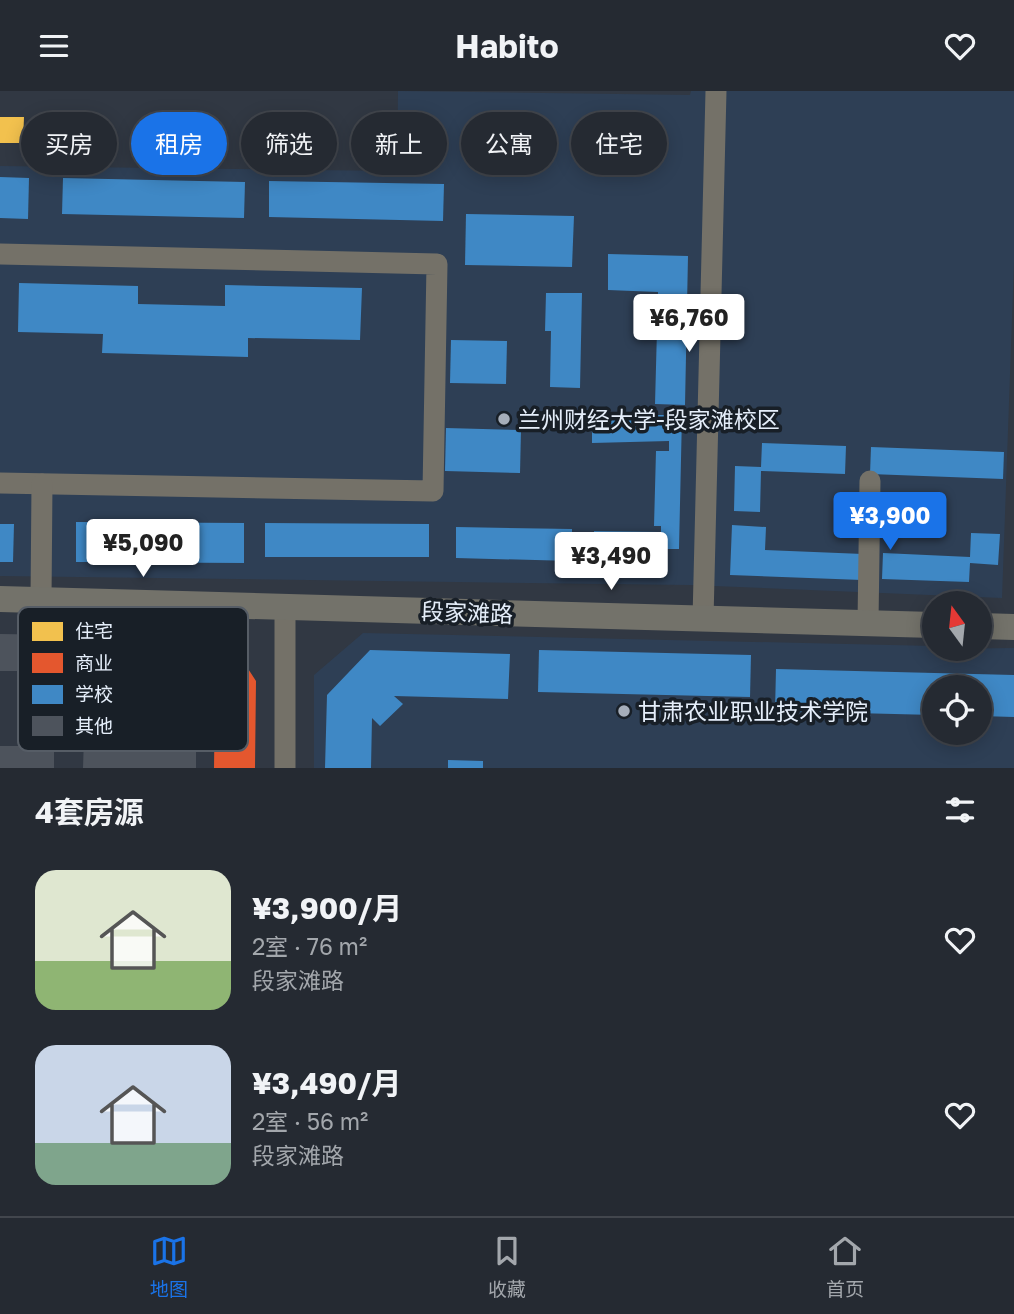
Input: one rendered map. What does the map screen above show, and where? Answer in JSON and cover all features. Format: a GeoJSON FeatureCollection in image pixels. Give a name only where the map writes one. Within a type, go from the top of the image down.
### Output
{"type":"FeatureCollection","features":[{"type":"Feature","properties":{"kind":"main road","name":"段家滩路"},"geometry":{"type":"LineString","coordinates":[[0,599],[922,625]]}},
{"type":"Feature","properties":{"kind":"main road"},"geometry":{"type":"LineString","coordinates":[[992,626],[1014,627]]}},
{"type":"Feature","properties":{"kind":"street"},"geometry":{"type":"LineString","coordinates":[[703,619],[716,91]]}},
{"type":"Feature","properties":{"kind":"street"},"geometry":{"type":"LineString","coordinates":[[0,254],[437,264],[433,491],[0,483]]}},
{"type":"Feature","properties":{"kind":"street"},"geometry":{"type":"LineString","coordinates":[[868,623],[870,481]]}},
{"type":"Feature","properties":{"kind":"street"},"geometry":{"type":"LineString","coordinates":[[41,600],[42,484]]}},
{"type":"Feature","properties":{"kind":"street"},"geometry":{"type":"LineString","coordinates":[[285,607],[285,768]]}},
{"type":"Feature","properties":{"kind":"shaded area","name":"兰州财经大学-段家滩校区"},"geometry":{"type":"Polygon","coordinates":[[[398,91],[690,95],[691,91],[1014,91],[1014,262],[1002,598],[992,598],[992,591],[922,591],[922,595],[689,585],[0,576],[0,166],[21,166],[21,175],[117,175],[117,167],[131,168],[131,175],[227,175],[227,169],[241,169],[241,175],[337,175],[337,170],[351,170],[351,175],[447,175],[447,112],[398,112],[398,91]]]}},
{"type":"Feature","properties":{"kind":"shaded area","name":"甘肃农业职业技术学院"},"geometry":{"type":"Polygon","coordinates":[[[363,633],[922,646],[922,661],[992,661],[992,648],[1014,648],[1014,768],[314,768],[314,675],[363,633]]]}},
{"type":"Feature","properties":{"kind":"building: 住宅"},"geometry":{"type":"Polygon","coordinates":[[[0,117],[21,117],[21,143],[0,143],[0,117]]]}},
{"type":"Feature","properties":{"kind":"building: 商业"},"geometry":{"type":"Polygon","coordinates":[[[248,669],[256,681],[255,768],[214,768],[214,751],[248,751],[248,669]]]}},
{"type":"Feature","properties":{"kind":"building: 学校"},"geometry":{"type":"Polygon","coordinates":[[[0,177],[29,178],[28,219],[0,218],[0,177]]]}},
{"type":"Feature","properties":{"kind":"building: 学校"},"geometry":{"type":"Polygon","coordinates":[[[63,178],[245,182],[244,218],[62,214],[63,178]]]}},
{"type":"Feature","properties":{"kind":"building: 学校"},"geometry":{"type":"Polygon","coordinates":[[[269,181],[444,184],[443,221],[269,217],[269,181]]]}},
{"type":"Feature","properties":{"kind":"building: 学校"},"geometry":{"type":"Polygon","coordinates":[[[466,214],[574,216],[572,267],[465,265],[466,214]]]}},
{"type":"Feature","properties":{"kind":"building: 学校"},"geometry":{"type":"Polygon","coordinates":[[[608,254],[688,256],[685,405],[655,404],[658,292],[608,290],[608,254]]]}},
{"type":"Feature","properties":{"kind":"building: 学校"},"geometry":{"type":"Polygon","coordinates":[[[19,283],[138,286],[138,304],[225,306],[225,285],[362,288],[360,340],[248,338],[248,357],[102,353],[103,334],[18,332],[19,283]]]}},
{"type":"Feature","properties":{"kind":"building: 学校"},"geometry":{"type":"Polygon","coordinates":[[[546,293],[582,293],[580,388],[550,387],[551,331],[545,331],[546,293]]]}},
{"type":"Feature","properties":{"kind":"building: 学校"},"geometry":{"type":"Polygon","coordinates":[[[451,340],[507,341],[506,384],[450,383],[451,340]]]}},
{"type":"Feature","properties":{"kind":"building: 学校"},"geometry":{"type":"Polygon","coordinates":[[[592,415],[682,415],[679,549],[666,549],[666,555],[594,554],[594,531],[661,532],[661,526],[654,526],[656,451],[669,451],[669,441],[592,443],[592,415]]]}},
{"type":"Feature","properties":{"kind":"building: 学校"},"geometry":{"type":"Polygon","coordinates":[[[446,428],[521,430],[520,473],[445,471],[446,428]]]}},
{"type":"Feature","properties":{"kind":"building: 学校"},"geometry":{"type":"Polygon","coordinates":[[[762,443],[846,446],[845,474],[761,471],[760,512],[734,511],[735,466],[761,467],[762,443]]]}},
{"type":"Feature","properties":{"kind":"building: 学校"},"geometry":{"type":"Polygon","coordinates":[[[871,447],[1004,452],[1003,479],[870,474],[871,447]]]}},
{"type":"Feature","properties":{"kind":"building: 学校"},"geometry":{"type":"Polygon","coordinates":[[[76,522],[244,523],[244,563],[76,562],[76,522]]]}},
{"type":"Feature","properties":{"kind":"building: 学校"},"geometry":{"type":"Polygon","coordinates":[[[265,523],[429,524],[429,557],[265,557],[265,523]]]}},
{"type":"Feature","properties":{"kind":"building: 学校"},"geometry":{"type":"Polygon","coordinates":[[[0,524],[14,524],[13,562],[0,562],[0,524]]]}},
{"type":"Feature","properties":{"kind":"building: 学校"},"geometry":{"type":"Polygon","coordinates":[[[732,525],[766,527],[765,550],[863,554],[862,580],[730,575],[732,525]]]}},
{"type":"Feature","properties":{"kind":"building: 学校"},"geometry":{"type":"Polygon","coordinates":[[[456,527],[572,529],[572,561],[456,558],[456,527]]]}},
{"type":"Feature","properties":{"kind":"building: 学校"},"geometry":{"type":"Polygon","coordinates":[[[971,533],[1000,534],[998,565],[970,563],[969,582],[882,579],[883,553],[970,557],[971,533]]]}},
{"type":"Feature","properties":{"kind":"building: 学校"},"geometry":{"type":"Polygon","coordinates":[[[370,650],[510,654],[508,699],[394,696],[403,704],[380,726],[372,718],[371,768],[325,768],[327,695],[370,650]]]}},
{"type":"Feature","properties":{"kind":"building: 学校"},"geometry":{"type":"Polygon","coordinates":[[[539,650],[751,655],[750,697],[538,692],[539,650]]]}},
{"type":"Feature","properties":{"kind":"building: 学校"},"geometry":{"type":"Polygon","coordinates":[[[776,669],[1014,675],[1014,717],[992,716],[992,675],[922,675],[922,715],[775,711],[776,669]]]}},
{"type":"Feature","properties":{"kind":"building: 学校"},"geometry":{"type":"Polygon","coordinates":[[[448,760],[483,761],[483,768],[448,768],[448,760]]]}},
{"type":"Feature","properties":{"kind":"building: 其他"},"geometry":{"type":"Polygon","coordinates":[[[0,634],[18,634],[18,671],[0,671],[0,634]]]}},
{"type":"Feature","properties":{"kind":"building: 其他"},"geometry":{"type":"Polygon","coordinates":[[[0,746],[18,746],[18,751],[54,751],[54,768],[0,768],[0,746]]]}},
{"type":"Feature","properties":{"kind":"building: 其他"},"geometry":{"type":"Polygon","coordinates":[[[84,751],[196,751],[196,768],[83,768],[84,751]]]}},
{"type":"Feature","properties":{"kind":"place","name":"兰州财经大学-段家滩校区"},"geometry":{"type":"Point","coordinates":[504,419]}},
{"type":"Feature","properties":{"kind":"place","name":"甘肃农业职业技术学院"},"geometry":{"type":"Point","coordinates":[624,711]}}]}
